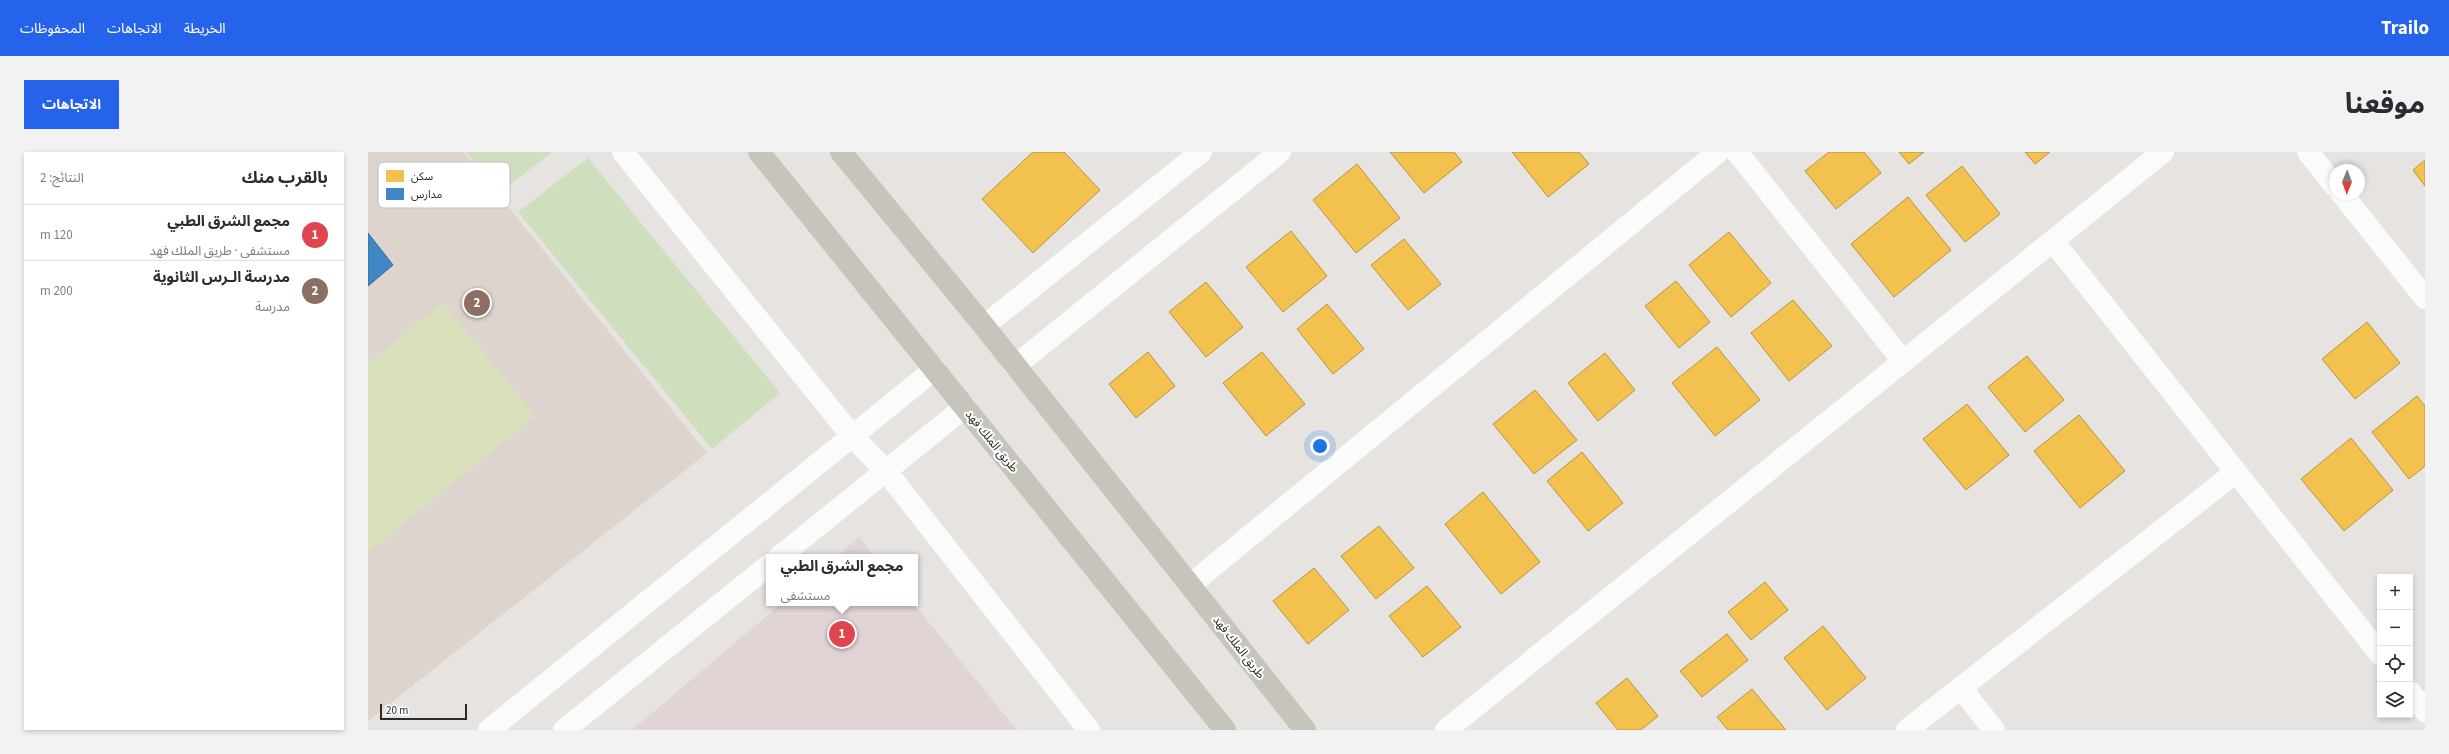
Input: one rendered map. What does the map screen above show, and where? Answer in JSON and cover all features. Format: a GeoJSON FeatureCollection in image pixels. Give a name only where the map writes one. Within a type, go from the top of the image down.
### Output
{"type":"FeatureCollection","features":[{"type":"Feature","properties":{"kind":"main road","name":"طريق الملك فهد"},"geometry":{"type":"LineString","coordinates":[[759,152],[1225,730]]}},
{"type":"Feature","properties":{"kind":"main road","name":"طريق الملك فهد"},"geometry":{"type":"LineString","coordinates":[[841,152],[984,326],[1305,730]]}},
{"type":"Feature","properties":{"kind":"street"},"geometry":{"type":"LineString","coordinates":[[623,152],[852,436],[886,471],[1089,730]]}},
{"type":"Feature","properties":{"kind":"street"},"geometry":{"type":"LineString","coordinates":[[984,326],[1201,152]]}},
{"type":"Feature","properties":{"kind":"street"},"geometry":{"type":"LineString","coordinates":[[1016,366],[1280,152]]}},
{"type":"Feature","properties":{"kind":"street"},"geometry":{"type":"LineString","coordinates":[[1190,585],[1718,152]]}},
{"type":"Feature","properties":{"kind":"street"},"geometry":{"type":"LineString","coordinates":[[1737,152],[1903,361]]}},
{"type":"Feature","properties":{"kind":"street"},"geometry":{"type":"LineString","coordinates":[[1446,730],[2163,152]]}},
{"type":"Feature","properties":{"kind":"street"},"geometry":{"type":"LineString","coordinates":[[2308,152],[2329,178]]}},
{"type":"Feature","properties":{"kind":"street"},"geometry":{"type":"LineString","coordinates":[[2347,200],[2425,298]]}},
{"type":"Feature","properties":{"kind":"street"},"geometry":{"type":"LineString","coordinates":[[2053,241],[2377,650]]}},
{"type":"Feature","properties":{"kind":"street"},"geometry":{"type":"LineString","coordinates":[[489,730],[935,370]]}},
{"type":"Feature","properties":{"kind":"street"},"geometry":{"type":"LineString","coordinates":[[783,554],[965,407]]}},
{"type":"Feature","properties":{"kind":"street"},"geometry":{"type":"LineString","coordinates":[[1907,730],[2236,472]]}},
{"type":"Feature","properties":{"kind":"street"},"geometry":{"type":"LineString","coordinates":[[564,730],[766,567]]}},
{"type":"Feature","properties":{"kind":"street"},"geometry":{"type":"LineString","coordinates":[[1961,688],[1994,730]]}},
{"type":"Feature","properties":{"kind":"street"},"geometry":{"type":"LineString","coordinates":[[2413,696],[2425,711]]}},
{"type":"Feature","properties":{"kind":"shaded area"},"geometry":{"type":"Polygon","coordinates":[[[368,152],[464,152],[472,162],[378,162],[378,208],[509,208],[707,453],[368,721],[368,152]]]}},
{"type":"Feature","properties":{"kind":"shaded area"},"geometry":{"type":"Polygon","coordinates":[[[859,537],[873,554],[839,554],[859,537]]]}},
{"type":"Feature","properties":{"kind":"shaded area"},"geometry":{"type":"Polygon","coordinates":[[[778,606],[915,606],[1017,730],[632,730],[778,606]]]}},
{"type":"Feature","properties":{"kind":"green space"},"geometry":{"type":"Polygon","coordinates":[[[466,152],[552,152],[510,184],[510,162],[474,162],[466,152]]]}},
{"type":"Feature","properties":{"kind":"green space"},"geometry":{"type":"Polygon","coordinates":[[[588,158],[780,393],[712,449],[518,212],[588,158]]]}},
{"type":"Feature","properties":{"kind":"green space"},"geometry":{"type":"Polygon","coordinates":[[[443,303],[535,416],[368,552],[368,364],[443,303]]]}},
{"type":"Feature","properties":{"kind":"building: سكن"},"geometry":{"type":"Polygon","coordinates":[[[1033,152],[1064,152],[1100,190],[1033,253],[982,199],[1033,152]]]}},
{"type":"Feature","properties":{"kind":"building: سكن"},"geometry":{"type":"Polygon","coordinates":[[[1390,152],[1454,152],[1462,162],[1424,193],[1390,152]]]}},
{"type":"Feature","properties":{"kind":"building: سكن"},"geometry":{"type":"Polygon","coordinates":[[[1512,152],[1579,152],[1589,164],[1548,197],[1512,152]]]}},
{"type":"Feature","properties":{"kind":"building: سكن"},"geometry":{"type":"Polygon","coordinates":[[[1829,152],[1864,152],[1881,173],[1836,209],[1805,171],[1829,152]]]}},
{"type":"Feature","properties":{"kind":"building: سكن"},"geometry":{"type":"Polygon","coordinates":[[[1899,152],[1924,152],[1909,164],[1899,152]]]}},
{"type":"Feature","properties":{"kind":"building: سكن"},"geometry":{"type":"Polygon","coordinates":[[[2025,152],[2050,152],[2035,164],[2025,152]]]}},
{"type":"Feature","properties":{"kind":"building: سكن"},"geometry":{"type":"Polygon","coordinates":[[[2425,160],[2425,186],[2413,170],[2425,160]]]}},
{"type":"Feature","properties":{"kind":"building: سكن"},"geometry":{"type":"Polygon","coordinates":[[[1357,164],[1400,218],[1356,253],[1313,200],[1357,164]]]}},
{"type":"Feature","properties":{"kind":"building: سكن"},"geometry":{"type":"Polygon","coordinates":[[[1962,166],[2000,214],[1965,242],[1926,195],[1962,166]]]}},
{"type":"Feature","properties":{"kind":"building: سكن"},"geometry":{"type":"Polygon","coordinates":[[[1908,197],[1951,250],[1894,297],[1851,244],[1908,197]]]}},
{"type":"Feature","properties":{"kind":"building: سكن"},"geometry":{"type":"Polygon","coordinates":[[[1291,231],[1327,276],[1283,312],[1246,267],[1291,231]]]}},
{"type":"Feature","properties":{"kind":"building: سكن"},"geometry":{"type":"Polygon","coordinates":[[[1729,232],[1771,283],[1731,317],[1689,265],[1729,232]]]}},
{"type":"Feature","properties":{"kind":"building: سكن"},"geometry":{"type":"Polygon","coordinates":[[[1404,239],[1441,284],[1408,310],[1371,265],[1404,239]]]}},
{"type":"Feature","properties":{"kind":"building: سكن"},"geometry":{"type":"Polygon","coordinates":[[[1676,281],[1710,322],[1679,348],[1645,306],[1676,281]]]}},
{"type":"Feature","properties":{"kind":"building: سكن"},"geometry":{"type":"Polygon","coordinates":[[[1206,282],[1243,327],[1206,357],[1169,312],[1206,282]]]}},
{"type":"Feature","properties":{"kind":"building: سكن"},"geometry":{"type":"Polygon","coordinates":[[[1793,300],[1832,346],[1789,381],[1751,333],[1793,300]]]}},
{"type":"Feature","properties":{"kind":"building: سكن"},"geometry":{"type":"Polygon","coordinates":[[[1327,304],[1364,349],[1333,374],[1297,329],[1327,304]]]}},
{"type":"Feature","properties":{"kind":"building: سكن"},"geometry":{"type":"Polygon","coordinates":[[[2367,322],[2400,363],[2355,399],[2322,359],[2367,322]]]}},
{"type":"Feature","properties":{"kind":"building: سكن"},"geometry":{"type":"Polygon","coordinates":[[[1717,347],[1760,400],[1715,436],[1672,383],[1717,347]]]}},
{"type":"Feature","properties":{"kind":"building: سكن"},"geometry":{"type":"Polygon","coordinates":[[[1148,352],[1175,386],[1136,418],[1109,384],[1148,352]]]}},
{"type":"Feature","properties":{"kind":"building: سكن"},"geometry":{"type":"Polygon","coordinates":[[[1262,352],[1305,404],[1266,436],[1223,383],[1262,352]]]}},
{"type":"Feature","properties":{"kind":"building: سكن"},"geometry":{"type":"Polygon","coordinates":[[[1605,353],[1635,390],[1598,421],[1568,383],[1605,353]]]}},
{"type":"Feature","properties":{"kind":"building: سكن"},"geometry":{"type":"Polygon","coordinates":[[[2027,356],[2064,400],[2025,432],[1988,387],[2027,356]]]}},
{"type":"Feature","properties":{"kind":"building: سكن"},"geometry":{"type":"Polygon","coordinates":[[[1535,390],[1577,440],[1534,474],[1493,424],[1535,390]]]}},
{"type":"Feature","properties":{"kind":"building: سكن"},"geometry":{"type":"Polygon","coordinates":[[[2417,396],[2425,406],[2425,466],[2409,479],[2372,432],[2417,396]]]}},
{"type":"Feature","properties":{"kind":"building: سكن"},"geometry":{"type":"Polygon","coordinates":[[[1967,404],[2009,455],[1966,490],[1923,439],[1967,404]]]}},
{"type":"Feature","properties":{"kind":"building: سكن"},"geometry":{"type":"Polygon","coordinates":[[[2079,415],[2125,471],[2080,508],[2034,451],[2079,415]]]}},
{"type":"Feature","properties":{"kind":"building: سكن"},"geometry":{"type":"Polygon","coordinates":[[[2351,438],[2393,490],[2344,531],[2301,479],[2351,438]]]}},
{"type":"Feature","properties":{"kind":"building: سكن"},"geometry":{"type":"Polygon","coordinates":[[[1582,452],[1623,503],[1588,531],[1547,481],[1582,452]]]}},
{"type":"Feature","properties":{"kind":"building: سكن"},"geometry":{"type":"Polygon","coordinates":[[[1483,492],[1540,562],[1501,594],[1445,524],[1483,492]]]}},
{"type":"Feature","properties":{"kind":"building: سكن"},"geometry":{"type":"Polygon","coordinates":[[[1379,526],[1414,568],[1376,599],[1341,556],[1379,526]]]}},
{"type":"Feature","properties":{"kind":"building: سكن"},"geometry":{"type":"Polygon","coordinates":[[[1314,568],[1349,610],[1308,644],[1273,601],[1314,568]]]}},
{"type":"Feature","properties":{"kind":"building: سكن"},"geometry":{"type":"Polygon","coordinates":[[[1765,582],[1788,610],[1751,640],[1728,612],[1765,582]]]}},
{"type":"Feature","properties":{"kind":"building: سكن"},"geometry":{"type":"Polygon","coordinates":[[[1427,586],[1461,627],[1423,657],[1389,616],[1427,586]]]}},
{"type":"Feature","properties":{"kind":"building: سكن"},"geometry":{"type":"Polygon","coordinates":[[[1823,626],[1866,678],[1827,710],[1784,658],[1823,626]]]}},
{"type":"Feature","properties":{"kind":"building: سكن"},"geometry":{"type":"Polygon","coordinates":[[[1727,634],[1748,660],[1702,697],[1680,671],[1727,634]]]}},
{"type":"Feature","properties":{"kind":"building: سكن"},"geometry":{"type":"Polygon","coordinates":[[[1627,678],[1658,716],[1641,730],[1618,730],[1596,703],[1627,678]]]}},
{"type":"Feature","properties":{"kind":"building: سكن"},"geometry":{"type":"Polygon","coordinates":[[[1752,689],[1786,730],[1728,730],[1717,717],[1752,689]]]}},
{"type":"Feature","properties":{"kind":"building: مدارس"},"geometry":{"type":"Polygon","coordinates":[[[368,233],[393,265],[368,286],[368,233]]]}},
{"type":"Feature","properties":{"kind":"place","name":"مدرسة الـرس الثانوية"},"geometry":{"type":"Point","coordinates":[477,303]}},
{"type":"Feature","properties":{"kind":"place","name":"مجمع الشرق الطبي"},"geometry":{"type":"Point","coordinates":[842,634]}}]}
